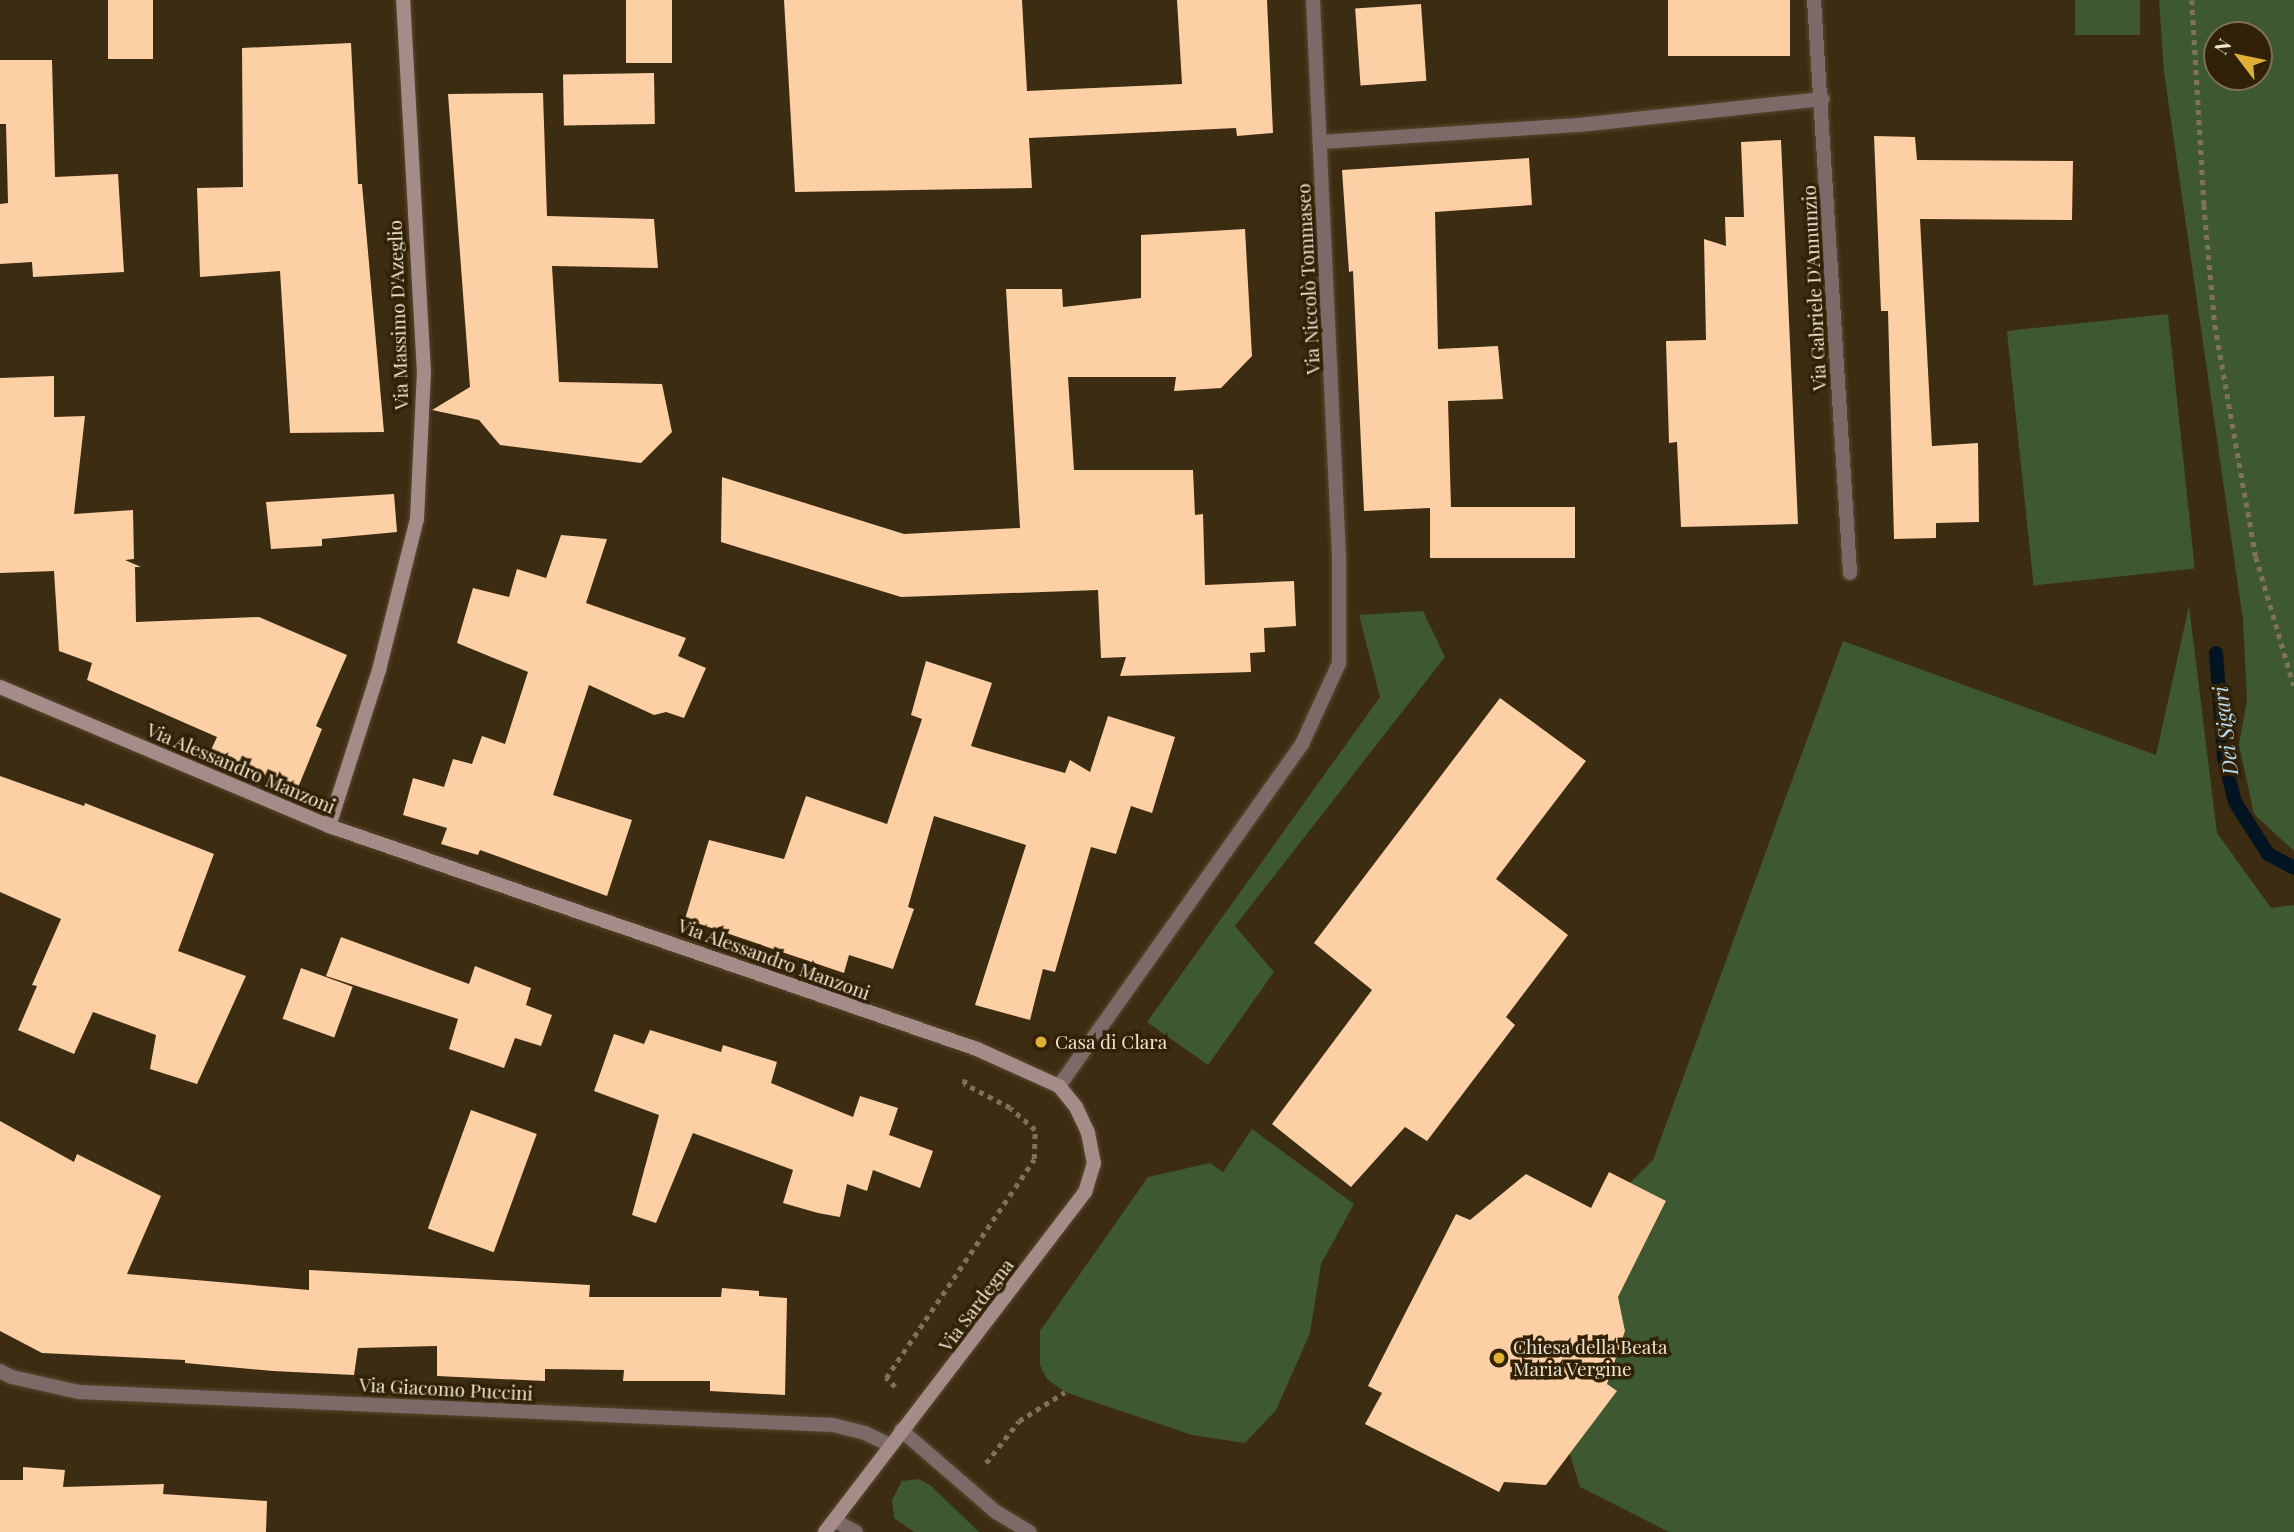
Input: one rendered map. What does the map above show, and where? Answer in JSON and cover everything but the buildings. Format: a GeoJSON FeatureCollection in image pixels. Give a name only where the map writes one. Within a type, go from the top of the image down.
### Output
{"type":"FeatureCollection","features":[{"type":"Feature","properties":{"kind":"street","name":"Via Massimo D'Azeglio"},"geometry":{"type":"LineString","coordinates":[[329,826],[379,670],[417,519],[424,373],[403,0]]}},
{"type":"Feature","properties":{"kind":"street","name":"Via Niccolò Tommaseo"},"geometry":{"type":"LineString","coordinates":[[1059,1086],[1302,744],[1339,663],[1339,556],[1313,0]]}},
{"type":"Feature","properties":{"kind":"street","name":"Via Gabriele D'Annunzio"},"geometry":{"type":"LineString","coordinates":[[1814,0],[1823,99],[1850,573]]}},
{"type":"Feature","properties":{"kind":"street"},"geometry":{"type":"LineString","coordinates":[[1321,142],[1579,125],[1823,99]]}},
{"type":"Feature","properties":{"kind":"street","name":"Via Alessandro Manzoni"},"geometry":{"type":"LineString","coordinates":[[0,687],[329,826],[977,1049],[1059,1086]]}},
{"type":"Feature","properties":{"kind":"street","name":"Via Sardegna"},"geometry":{"type":"LineString","coordinates":[[829,1526],[1085,1192],[1094,1163],[1088,1133],[1076,1107],[1059,1086]]}},
{"type":"Feature","properties":{"kind":"street","name":"Via Giacomo Puccini"},"geometry":{"type":"LineString","coordinates":[[0,1371],[12,1377],[79,1392],[833,1425],[865,1433],[890,1445]]}},
{"type":"Feature","properties":{"kind":"street"},"geometry":{"type":"LineString","coordinates":[[901,1430],[987,1505],[1029,1532]]}},
{"type":"Feature","properties":{"kind":"street"},"geometry":{"type":"LineString","coordinates":[[829,1526],[856,1532]]}},
{"type":"Feature","properties":{"kind":"path"},"geometry":{"type":"LineString","coordinates":[[2192,0],[2204,205],[2216,326],[2256,557],[2294,686]]}},
{"type":"Feature","properties":{"kind":"green space"},"geometry":{"type":"Polygon","coordinates":[[[2075,0],[2140,0],[2140,35],[2075,35],[2075,0]]]}},
{"type":"Feature","properties":{"kind":"green space"},"geometry":{"type":"Polygon","coordinates":[[[2159,0],[2294,0],[2294,851],[2254,814],[2239,745],[2247,700],[2243,620],[2164,72],[2159,0]]]}},
{"type":"Feature","properties":{"kind":"green space"},"geometry":{"type":"Polygon","coordinates":[[[2168,314],[2195,569],[2034,586],[2007,331],[2168,314]]]}},
{"type":"Feature","properties":{"kind":"green space"},"geometry":{"type":"Polygon","coordinates":[[[2189,606],[2217,833],[2271,908],[2294,905],[2294,1532],[1669,1532],[1580,1487],[1564,1436],[1601,1412],[1616,1392],[1607,1384],[1625,1331],[1618,1297],[1666,1202],[1630,1183],[1653,1160],[1843,641],[2156,755],[2189,606]]]}},
{"type":"Feature","properties":{"kind":"green space"},"geometry":{"type":"Polygon","coordinates":[[[1423,611],[1445,657],[1235,926],[1274,972],[1208,1065],[1147,1022],[1380,697],[1359,615],[1423,611]]]}},
{"type":"Feature","properties":{"kind":"green space"},"geometry":{"type":"Polygon","coordinates":[[[1252,1129],[1354,1204],[1321,1264],[1310,1333],[1276,1410],[1245,1443],[1192,1435],[1065,1392],[1047,1379],[1040,1365],[1040,1331],[1148,1177],[1210,1163],[1223,1172],[1252,1129]]]}},
{"type":"Feature","properties":{"kind":"green space"},"geometry":{"type":"Polygon","coordinates":[[[919,1479],[930,1485],[979,1532],[914,1532],[894,1518],[892,1500],[902,1481],[919,1479]]]}},
{"type":"Feature","properties":{"kind":"waterway","name":"Dei Sigari"},"geometry":{"type":"LineString","coordinates":[[2216,653],[2224,758],[2235,802],[2268,854],[2294,868]]}},
{"type":"Feature","properties":{"kind":"place","name":"Casa di Clara"},"geometry":{"type":"Point","coordinates":[1041,1042]}},
{"type":"Feature","properties":{"kind":"place","name":"Chiesa della Beata Maria Vergine"},"geometry":{"type":"Point","coordinates":[1499,1358]}}]}
